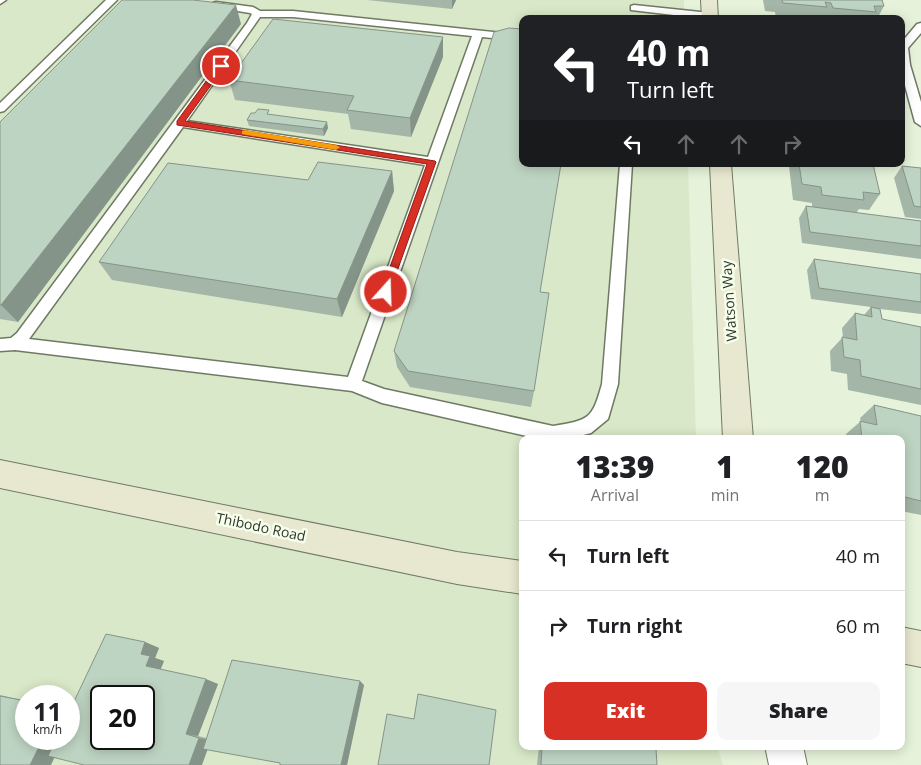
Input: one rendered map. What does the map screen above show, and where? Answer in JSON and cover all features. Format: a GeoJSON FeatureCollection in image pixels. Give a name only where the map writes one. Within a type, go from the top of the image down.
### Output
{"type":"FeatureCollection","features":[{"type":"Feature","properties":{"kind":"street","name":"Watson Way"},"geometry":{"type":"LineString","coordinates":[[720,167],[738,435]]}},
{"type":"Feature","properties":{"kind":"street","name":"Thibodo Road"},"geometry":{"type":"LineString","coordinates":[[0,474],[457,568],[519,578]]}},
{"type":"Feature","properties":{"kind":"street"},"geometry":{"type":"LineString","coordinates":[[905,646],[921,650]]}},
{"type":"Feature","properties":{"kind":"street"},"geometry":{"type":"LineString","coordinates":[[785,750],[788,765]]}},
{"type":"Feature","properties":{"kind":"lane"},"geometry":{"type":"LineString","coordinates":[[0,109],[112,0]]}},
{"type":"Feature","properties":{"kind":"lane"},"geometry":{"type":"LineString","coordinates":[[206,4],[253,10],[257,14],[293,14],[519,38]]}},
{"type":"Feature","properties":{"kind":"lane"},"geometry":{"type":"LineString","coordinates":[[634,8],[710,12]]}},
{"type":"Feature","properties":{"kind":"lane"},"geometry":{"type":"LineString","coordinates":[[7,344],[22,337],[180,123],[252,24],[257,14]]}},
{"type":"Feature","properties":{"kind":"lane"},"geometry":{"type":"LineString","coordinates":[[905,45],[921,26]]}},
{"type":"Feature","properties":{"kind":"lane"},"geometry":{"type":"LineString","coordinates":[[353,384],[478,33]]}},
{"type":"Feature","properties":{"kind":"lane"},"geometry":{"type":"LineString","coordinates":[[905,65],[921,122]]}},
{"type":"Feature","properties":{"kind":"lane"},"geometry":{"type":"LineString","coordinates":[[180,123],[432,162]]}},
{"type":"Feature","properties":{"kind":"lane"},"geometry":{"type":"LineString","coordinates":[[7,344],[353,384],[382,396],[554,434],[585,428],[602,414],[610,384],[626,167]]}},
{"type":"Feature","properties":{"kind":"shaded area"},"geometry":{"type":"Polygon","coordinates":[[[0,0],[684,0],[684,15],[519,15],[519,167],[688,167],[696,435],[519,435],[519,750],[718,750],[723,765],[0,765],[0,0]]]}},
{"type":"Feature","properties":{"kind":"building"},"geometry":{"type":"Polygon","coordinates":[[[122,0],[193,0],[236,5],[0,305],[0,122],[122,0]]]}},
{"type":"Feature","properties":{"kind":"building"},"geometry":{"type":"Polygon","coordinates":[[[782,0],[882,0],[884,6],[874,6],[876,12],[833,8],[831,3],[825,2],[827,7],[783,3],[782,0]]]}},
{"type":"Feature","properties":{"kind":"building"},"geometry":{"type":"Polygon","coordinates":[[[273,19],[443,37],[410,118],[347,110],[354,96],[229,80],[273,19]]]}},
{"type":"Feature","properties":{"kind":"building"},"geometry":{"type":"Polygon","coordinates":[[[509,28],[519,29],[519,167],[561,167],[540,292],[549,293],[534,391],[408,371],[394,351],[494,32],[509,28]]]}},
{"type":"Feature","properties":{"kind":"building"},"geometry":{"type":"Polygon","coordinates":[[[258,109],[269,110],[267,114],[327,122],[323,129],[247,120],[251,113],[255,113],[258,109]]]}},
{"type":"Feature","properties":{"kind":"building"},"geometry":{"type":"Polygon","coordinates":[[[318,162],[392,171],[337,299],[99,262],[168,163],[308,180],[318,162]]]}},
{"type":"Feature","properties":{"kind":"building"},"geometry":{"type":"Polygon","coordinates":[[[799,167],[874,167],[880,194],[863,192],[864,200],[822,195],[821,187],[802,184],[799,167]]]}},
{"type":"Feature","properties":{"kind":"building"},"geometry":{"type":"Polygon","coordinates":[[[902,167],[921,168],[921,207],[914,206],[902,167]]]}},
{"type":"Feature","properties":{"kind":"building"},"geometry":{"type":"Polygon","coordinates":[[[806,206],[921,221],[921,246],[810,232],[806,206]]]}},
{"type":"Feature","properties":{"kind":"building"},"geometry":{"type":"Polygon","coordinates":[[[814,259],[921,274],[921,302],[819,288],[814,259]]]}},
{"type":"Feature","properties":{"kind":"building"},"geometry":{"type":"Polygon","coordinates":[[[871,307],[880,309],[882,319],[921,327],[921,389],[861,376],[860,360],[844,357],[842,337],[857,340],[855,313],[872,317],[871,307]]]}},
{"type":"Feature","properties":{"kind":"building"},"geometry":{"type":"Polygon","coordinates":[[[874,405],[921,416],[921,501],[905,497],[905,435],[862,435],[860,421],[877,425],[874,405]]]}},
{"type":"Feature","properties":{"kind":"building"},"geometry":{"type":"Polygon","coordinates":[[[106,634],[145,642],[141,654],[150,656],[146,666],[206,679],[186,734],[199,738],[189,765],[84,765],[48,756],[51,750],[80,750],[80,689],[106,634]]]}},
{"type":"Feature","properties":{"kind":"building"},"geometry":{"type":"Polygon","coordinates":[[[232,660],[360,681],[341,765],[280,765],[280,763],[203,749],[232,660]]]}},
{"type":"Feature","properties":{"kind":"building"},"geometry":{"type":"Polygon","coordinates":[[[418,694],[496,710],[489,765],[378,765],[387,714],[414,719],[418,694]]]}},
{"type":"Feature","properties":{"kind":"building"},"geometry":{"type":"Polygon","coordinates":[[[0,696],[15,699],[15,750],[38,750],[30,765],[0,765],[0,696]]]}},
{"type":"Feature","properties":{"kind":"building"},"geometry":{"type":"Polygon","coordinates":[[[542,750],[656,750],[657,765],[541,765],[542,750]]]}},
{"type":"Feature","properties":{"kind":"slow traffic"},"geometry":{"type":"LineString","coordinates":[[245,133],[336,147]]}},
{"type":"Feature","properties":{"kind":"route"},"geometry":{"type":"LineString","coordinates":[[221,66],[180,123],[432,162],[386,292]]}}]}
